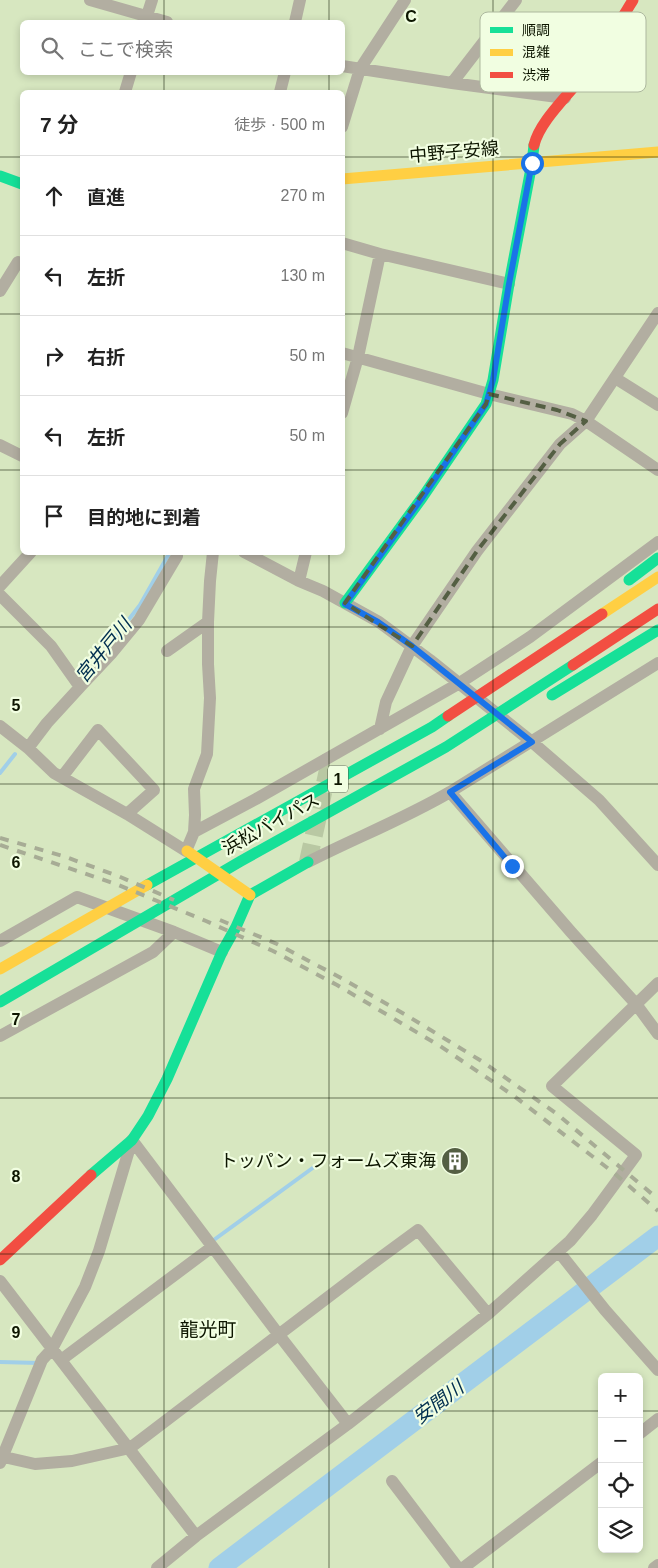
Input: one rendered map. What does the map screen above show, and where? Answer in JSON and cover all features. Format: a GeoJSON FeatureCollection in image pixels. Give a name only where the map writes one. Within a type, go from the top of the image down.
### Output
{"type":"FeatureCollection","features":[{"type":"Feature","properties":{"kind":"main road"},"geometry":{"type":"LineString","coordinates":[[626,12],[633,0]]}},
{"type":"Feature","properties":{"kind":"main road"},"geometry":{"type":"LineString","coordinates":[[345,604],[486,404],[493,380],[534,143],[546,121],[570,92]]}},
{"type":"Feature","properties":{"kind":"main road","name":"中野子安線"},"geometry":{"type":"LineString","coordinates":[[345,178],[658,152]]}},
{"type":"Feature","properties":{"kind":"main road"},"geometry":{"type":"LineString","coordinates":[[0,176],[20,183]]}},
{"type":"Feature","properties":{"kind":"main road"},"geometry":{"type":"LineString","coordinates":[[616,589],[658,558]]}},
{"type":"Feature","properties":{"kind":"main road"},"geometry":{"type":"LineString","coordinates":[[493,682],[658,577]]}},
{"type":"Feature","properties":{"kind":"main road","name":"浜松バイパス"},"geometry":{"type":"LineString","coordinates":[[0,1002],[241,861],[446,747],[658,609]]}},
{"type":"Feature","properties":{"kind":"main road"},"geometry":{"type":"LineString","coordinates":[[493,682],[576,617]]}},
{"type":"Feature","properties":{"kind":"main road"},"geometry":{"type":"LineString","coordinates":[[543,701],[658,630]]}},
{"type":"Feature","properties":{"kind":"main road","name":"浜松バイパス"},"geometry":{"type":"LineString","coordinates":[[0,969],[210,849],[432,727],[493,682]]}},
{"type":"Feature","properties":{"kind":"main road"},"geometry":{"type":"LineString","coordinates":[[446,747],[492,733],[519,716]]}},
{"type":"Feature","properties":{"kind":"main road"},"geometry":{"type":"LineString","coordinates":[[186,851],[250,895]]}},
{"type":"Feature","properties":{"kind":"main road"},"geometry":{"type":"LineString","coordinates":[[0,1260],[79,1185],[132,1140],[148,1116],[166,1079],[222,952],[236,927],[250,895],[308,862]]}},
{"type":"Feature","properties":{"kind":"street"},"geometry":{"type":"LineString","coordinates":[[90,0],[146,20],[152,0]]}},
{"type":"Feature","properties":{"kind":"street"},"geometry":{"type":"LineString","coordinates":[[295,20],[300,0]]}},
{"type":"Feature","properties":{"kind":"street"},"geometry":{"type":"LineString","coordinates":[[345,117],[360,69],[405,0]]}},
{"type":"Feature","properties":{"kind":"street"},"geometry":{"type":"LineString","coordinates":[[507,12],[516,0]]}},
{"type":"Feature","properties":{"kind":"street"},"geometry":{"type":"LineString","coordinates":[[452,83],[480,47]]}},
{"type":"Feature","properties":{"kind":"street"},"geometry":{"type":"LineString","coordinates":[[345,66],[480,87]]}},
{"type":"Feature","properties":{"kind":"street"},"geometry":{"type":"LineString","coordinates":[[126,90],[130,75]]}},
{"type":"Feature","properties":{"kind":"street"},"geometry":{"type":"LineString","coordinates":[[280,90],[283,75]]}},
{"type":"Feature","properties":{"kind":"street"},"geometry":{"type":"LineString","coordinates":[[520,92],[565,98]]}},
{"type":"Feature","properties":{"kind":"street"},"geometry":{"type":"LineString","coordinates":[[345,244],[380,254],[509,284]]}},
{"type":"Feature","properties":{"kind":"street"},"geometry":{"type":"LineString","coordinates":[[345,402],[358,357],[380,254]]}},
{"type":"Feature","properties":{"kind":"street"},"geometry":{"type":"LineString","coordinates":[[0,292],[20,261]]}},
{"type":"Feature","properties":{"kind":"street"},"geometry":{"type":"LineString","coordinates":[[380,729],[386,702],[412,646],[477,551],[560,444],[586,421],[615,378],[654,328],[658,314]]}},
{"type":"Feature","properties":{"kind":"street"},"geometry":{"type":"LineString","coordinates":[[345,354],[489,394],[572,414],[655,463]]}},
{"type":"Feature","properties":{"kind":"street"},"geometry":{"type":"LineString","coordinates":[[615,378],[658,404]]}},
{"type":"Feature","properties":{"kind":"street"},"geometry":{"type":"LineString","coordinates":[[0,445],[20,455]]}},
{"type":"Feature","properties":{"kind":"street"},"geometry":{"type":"LineString","coordinates":[[194,832],[458,684],[530,637],[658,542]]}},
{"type":"Feature","properties":{"kind":"street"},"geometry":{"type":"LineString","coordinates":[[0,586],[28,555]]}},
{"type":"Feature","properties":{"kind":"street"},"geometry":{"type":"LineString","coordinates":[[0,726],[28,748],[54,773],[128,814],[186,851],[194,832],[194,789],[207,754],[210,698],[208,622],[213,555]]}},
{"type":"Feature","properties":{"kind":"street"},"geometry":{"type":"LineString","coordinates":[[250,555],[322,591],[378,622],[412,646],[532,742],[599,800],[658,865]]}},
{"type":"Feature","properties":{"kind":"street"},"geometry":{"type":"LineString","coordinates":[[299,581],[305,555]]}},
{"type":"Feature","properties":{"kind":"street"},"geometry":{"type":"LineString","coordinates":[[28,748],[78,684],[111,654],[139,620],[177,556]]}},
{"type":"Feature","properties":{"kind":"street"},"geometry":{"type":"LineString","coordinates":[[0,595],[51,646],[78,684]]}},
{"type":"Feature","properties":{"kind":"street"},"geometry":{"type":"LineString","coordinates":[[167,651],[208,622]]}},
{"type":"Feature","properties":{"kind":"street"},"geometry":{"type":"LineString","coordinates":[[308,862],[354,839],[418,811],[655,665],[658,679]]}},
{"type":"Feature","properties":{"kind":"street"},"geometry":{"type":"LineString","coordinates":[[62,777],[98,730],[154,790],[128,814]]}},
{"type":"Feature","properties":{"kind":"street"},"geometry":{"type":"LineString","coordinates":[[450,792],[636,1004],[658,1034]]}},
{"type":"Feature","properties":{"kind":"street"},"geometry":{"type":"LineString","coordinates":[[0,941],[77,896],[222,952]]}},
{"type":"Feature","properties":{"kind":"street"},"geometry":{"type":"LineString","coordinates":[[0,1036],[153,952],[174,932]]}},
{"type":"Feature","properties":{"kind":"street"},"geometry":{"type":"LineString","coordinates":[[157,1568],[196,1536],[348,1424],[488,1314],[559,1252],[592,1216],[636,1155],[552,1086],[658,983]]}},
{"type":"Feature","properties":{"kind":"street"},"geometry":{"type":"LineString","coordinates":[[132,1140],[348,1424]]}},
{"type":"Feature","properties":{"kind":"street"},"geometry":{"type":"LineString","coordinates":[[132,1140],[99,1251],[84,1287],[52,1349],[42,1360],[1,1458],[35,1464],[72,1461],[130,1448],[418,1230],[488,1314]]}},
{"type":"Feature","properties":{"kind":"street"},"geometry":{"type":"LineString","coordinates":[[61,1360],[210,1244]]}},
{"type":"Feature","properties":{"kind":"street"},"geometry":{"type":"LineString","coordinates":[[559,1252],[605,1310],[658,1370]]}},
{"type":"Feature","properties":{"kind":"street"},"geometry":{"type":"LineString","coordinates":[[0,1281],[196,1536]]}},
{"type":"Feature","properties":{"kind":"street"},"geometry":{"type":"LineString","coordinates":[[643,1431],[658,1419]]}},
{"type":"Feature","properties":{"kind":"street"},"geometry":{"type":"LineString","coordinates":[[463,1568],[601,1463]]}},
{"type":"Feature","properties":{"kind":"street"},"geometry":{"type":"LineString","coordinates":[[392,1481],[458,1568]]}},
{"type":"Feature","properties":{"kind":"street"},"geometry":{"type":"LineString","coordinates":[[654,1568],[658,1565]]}},
{"type":"Feature","properties":{"kind":"highlighted area"},"geometry":{"type":"Polygon","coordinates":[[[489,394],[557,410],[586,421],[560,444],[477,551],[412,646],[345,603],[486,404],[489,394]]]}},
{"type":"Feature","properties":{"kind":"waterway","name":"宮井戸川"},"geometry":{"type":"LineString","coordinates":[[99,658],[140,605],[168,555]]}},
{"type":"Feature","properties":{"kind":"waterway","name":"宮井戸川"},"geometry":{"type":"LineString","coordinates":[[0,773],[15,754]]}},
{"type":"Feature","properties":{"kind":"waterway"},"geometry":{"type":"LineString","coordinates":[[211,1242],[314,1167]]}},
{"type":"Feature","properties":{"kind":"waterway","name":"安間川"},"geometry":{"type":"LineString","coordinates":[[219,1568],[658,1236]]}},
{"type":"Feature","properties":{"kind":"waterway"},"geometry":{"type":"LineString","coordinates":[[0,1362],[39,1363]]}},
{"type":"Feature","properties":{"kind":"tunnel"},"geometry":{"type":"LineString","coordinates":[[308,862],[331,756]]}},
{"type":"Feature","properties":{"kind":"railway"},"geometry":{"type":"LineString","coordinates":[[0,838],[63,856],[118,876],[174,900]]}},
{"type":"Feature","properties":{"kind":"railway"},"geometry":{"type":"LineString","coordinates":[[0,845],[116,884],[206,921],[273,951],[337,985],[440,1046],[514,1096],[614,1173],[658,1211]]}},
{"type":"Feature","properties":{"kind":"railway"},"geometry":{"type":"LineString","coordinates":[[220,920],[277,944],[341,978],[483,1062],[557,1114],[658,1199]]}},
{"type":"Feature","properties":{"kind":"traffic: fast"},"geometry":{"type":"LineString","coordinates":[[345,603],[422,498],[486,404],[493,380],[534,145]]}},
{"type":"Feature","properties":{"kind":"traffic: fast"},"geometry":{"type":"LineString","coordinates":[[0,176],[20,183]]}},
{"type":"Feature","properties":{"kind":"traffic: fast"},"geometry":{"type":"LineString","coordinates":[[629,580],[658,558]]}},
{"type":"Feature","properties":{"kind":"traffic: fast"},"geometry":{"type":"LineString","coordinates":[[552,695],[658,630]]}},
{"type":"Feature","properties":{"kind":"traffic: fast"},"geometry":{"type":"LineString","coordinates":[[0,1002],[241,861],[446,747],[573,665]]}},
{"type":"Feature","properties":{"kind":"traffic: fast"},"geometry":{"type":"LineString","coordinates":[[147,885],[432,727],[448,716]]}},
{"type":"Feature","properties":{"kind":"traffic: fast"},"geometry":{"type":"LineString","coordinates":[[91,1175],[132,1140],[148,1116],[167,1079],[222,952],[236,927],[250,895],[308,862]]}},
{"type":"Feature","properties":{"kind":"traffic: slow"},"geometry":{"type":"LineString","coordinates":[[345,179],[658,152]]}},
{"type":"Feature","properties":{"kind":"traffic: slow"},"geometry":{"type":"LineString","coordinates":[[602,614],[658,577]]}},
{"type":"Feature","properties":{"kind":"traffic: slow"},"geometry":{"type":"LineString","coordinates":[[187,851],[250,895]]}},
{"type":"Feature","properties":{"kind":"traffic: slow"},"geometry":{"type":"LineString","coordinates":[[0,969],[147,885]]}},
{"type":"Feature","properties":{"kind":"traffic: jam"},"geometry":{"type":"LineString","coordinates":[[626,12],[633,0]]}},
{"type":"Feature","properties":{"kind":"traffic: jam"},"geometry":{"type":"LineString","coordinates":[[534,145],[548,118],[570,92]]}},
{"type":"Feature","properties":{"kind":"traffic: jam"},"geometry":{"type":"LineString","coordinates":[[573,665],[658,609]]}},
{"type":"Feature","properties":{"kind":"traffic: jam"},"geometry":{"type":"LineString","coordinates":[[448,716],[602,614]]}},
{"type":"Feature","properties":{"kind":"traffic: jam"},"geometry":{"type":"LineString","coordinates":[[0,1260],[91,1175]]}},
{"type":"Feature","properties":{"kind":"place","name":"トッパン・フォームズ東海"},"geometry":{"type":"Point","coordinates":[455,1161]}},
{"type":"Feature","properties":{"kind":"district","name":"龍光町"},"geometry":{"type":"Point","coordinates":[208,1329]}},
{"type":"Feature","properties":{"kind":"route"},"geometry":{"type":"LineString","coordinates":[[512,866],[450,792],[532,742],[412,646],[378,622],[345,604],[422,498],[486,404],[493,380],[532,163]]}}]}
